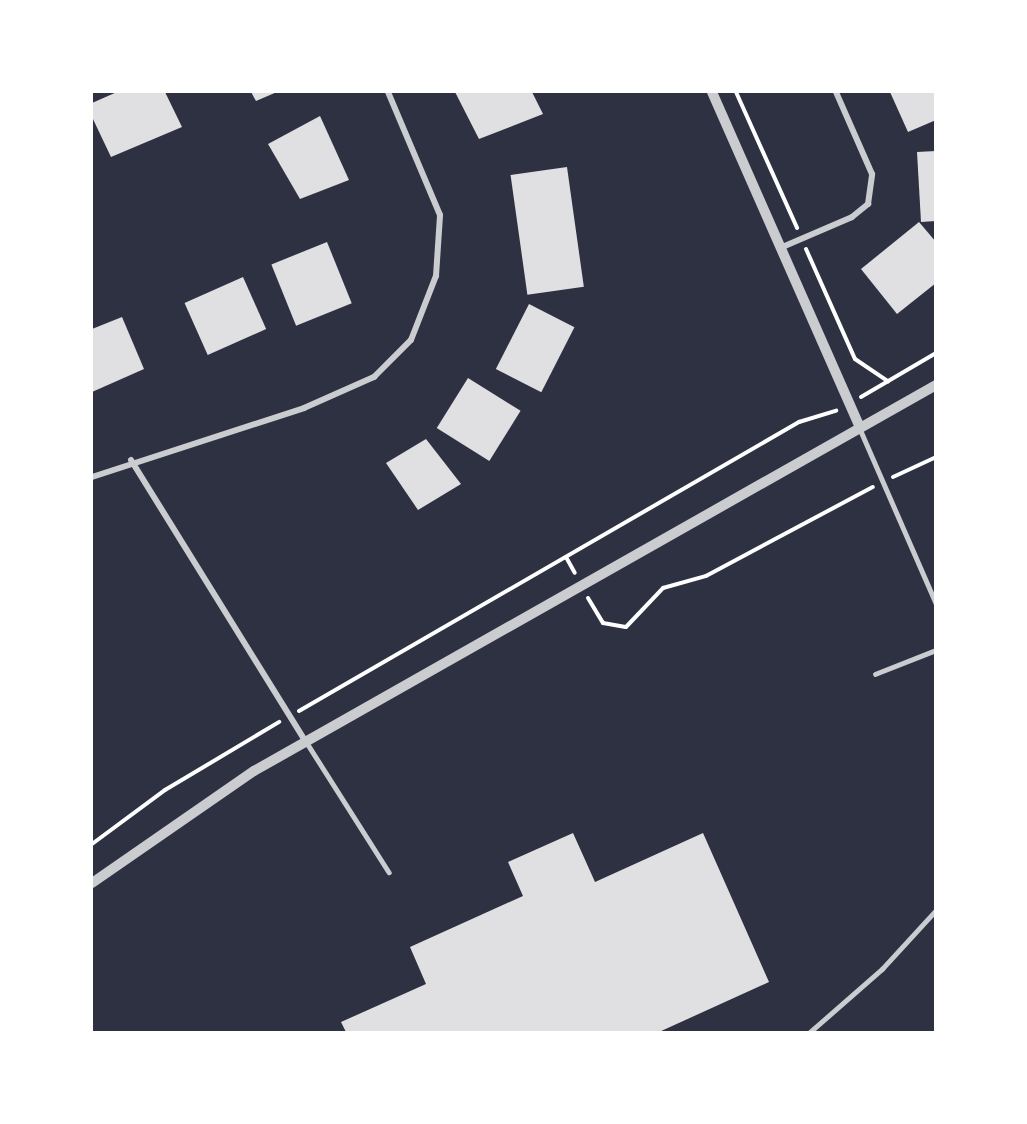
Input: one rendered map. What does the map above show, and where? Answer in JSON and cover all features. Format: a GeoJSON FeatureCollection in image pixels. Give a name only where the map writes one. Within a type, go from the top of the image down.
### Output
{"type":"FeatureCollection","features":[{"type":"Feature","properties":{"kind":"street"},"geometry":{"type":"LineString","coordinates":[[92,477],[131,460],[304,408],[374,377],[411,340],[436,276],[440,215],[388,92]]}},
{"type":"Feature","properties":{"kind":"street"},"geometry":{"type":"LineString","coordinates":[[712,92],[860,428]]}},
{"type":"Feature","properties":{"kind":"street"},"geometry":{"type":"LineString","coordinates":[[780,248],[852,217],[868,204],[872,174],[836,92]]}},
{"type":"Feature","properties":{"kind":"street"},"geometry":{"type":"LineString","coordinates":[[92,883],[306,742],[936,385]]}},
{"type":"Feature","properties":{"kind":"street"},"geometry":{"type":"LineString","coordinates":[[131,460],[306,742]]}},
{"type":"Feature","properties":{"kind":"lane"},"geometry":{"type":"LineString","coordinates":[[860,428],[936,603]]}},
{"type":"Feature","properties":{"kind":"lane"},"geometry":{"type":"LineString","coordinates":[[875,674],[936,650]]}},
{"type":"Feature","properties":{"kind":"lane"},"geometry":{"type":"LineString","coordinates":[[306,742],[389,872]]}},
{"type":"Feature","properties":{"kind":"lane"},"geometry":{"type":"LineString","coordinates":[[810,1032],[882,969],[936,910]]}},
{"type":"Feature","properties":{"kind":"path"},"geometry":{"type":"LineString","coordinates":[[92,844],[223,753],[800,422],[850,404],[936,353]]}},
{"type":"Feature","properties":{"kind":"path"},"geometry":{"type":"LineString","coordinates":[[591,604],[603,623],[626,627],[663,588],[706,576],[884,481],[936,457]]}},
{"type":"Feature","properties":{"kind":"building"},"geometry":{"type":"Polygon","coordinates":[[[117,92],[165,92],[182,127],[111,157],[92,117],[92,103],[117,92]]]}},
{"type":"Feature","properties":{"kind":"building"},"geometry":{"type":"Polygon","coordinates":[[[251,92],[277,92],[256,101],[251,92]]]}},
{"type":"Feature","properties":{"kind":"building"},"geometry":{"type":"Polygon","coordinates":[[[455,92],[532,92],[543,114],[479,139],[455,92]]]}},
{"type":"Feature","properties":{"kind":"building"},"geometry":{"type":"Polygon","coordinates":[[[890,92],[936,92],[936,120],[908,132],[890,92]]]}},
{"type":"Feature","properties":{"kind":"building"},"geometry":{"type":"Polygon","coordinates":[[[320,116],[349,180],[300,199],[268,144],[320,116]]]}},
{"type":"Feature","properties":{"kind":"building"},"geometry":{"type":"Polygon","coordinates":[[[936,151],[936,221],[921,222],[917,152],[936,151]]]}},
{"type":"Feature","properties":{"kind":"building"},"geometry":{"type":"Polygon","coordinates":[[[567,167],[584,287],[527,295],[511,175],[567,167]]]}},
{"type":"Feature","properties":{"kind":"building"},"geometry":{"type":"Polygon","coordinates":[[[919,222],[936,242],[936,283],[897,314],[861,269],[919,222]]]}},
{"type":"Feature","properties":{"kind":"building"},"geometry":{"type":"Polygon","coordinates":[[[327,242],[352,303],[296,326],[271,264],[327,242]]]}},
{"type":"Feature","properties":{"kind":"building"},"geometry":{"type":"Polygon","coordinates":[[[243,277],[266,329],[208,355],[185,303],[243,277]]]}},
{"type":"Feature","properties":{"kind":"building"},"geometry":{"type":"Polygon","coordinates":[[[529,304],[574,327],[541,392],[496,369],[529,304]]]}},
{"type":"Feature","properties":{"kind":"building"},"geometry":{"type":"Polygon","coordinates":[[[122,317],[144,369],[92,392],[92,329],[122,317]]]}},
{"type":"Feature","properties":{"kind":"building"},"geometry":{"type":"Polygon","coordinates":[[[468,378],[521,411],[489,461],[437,428],[468,378]]]}},
{"type":"Feature","properties":{"kind":"building"},"geometry":{"type":"Polygon","coordinates":[[[426,439],[461,484],[418,510],[386,463],[426,439]]]}},
{"type":"Feature","properties":{"kind":"building"},"geometry":{"type":"Polygon","coordinates":[[[573,833],[595,882],[703,833],[769,982],[659,1032],[346,1032],[341,1022],[426,984],[410,947],[523,896],[508,862],[573,833]]]}}]}
